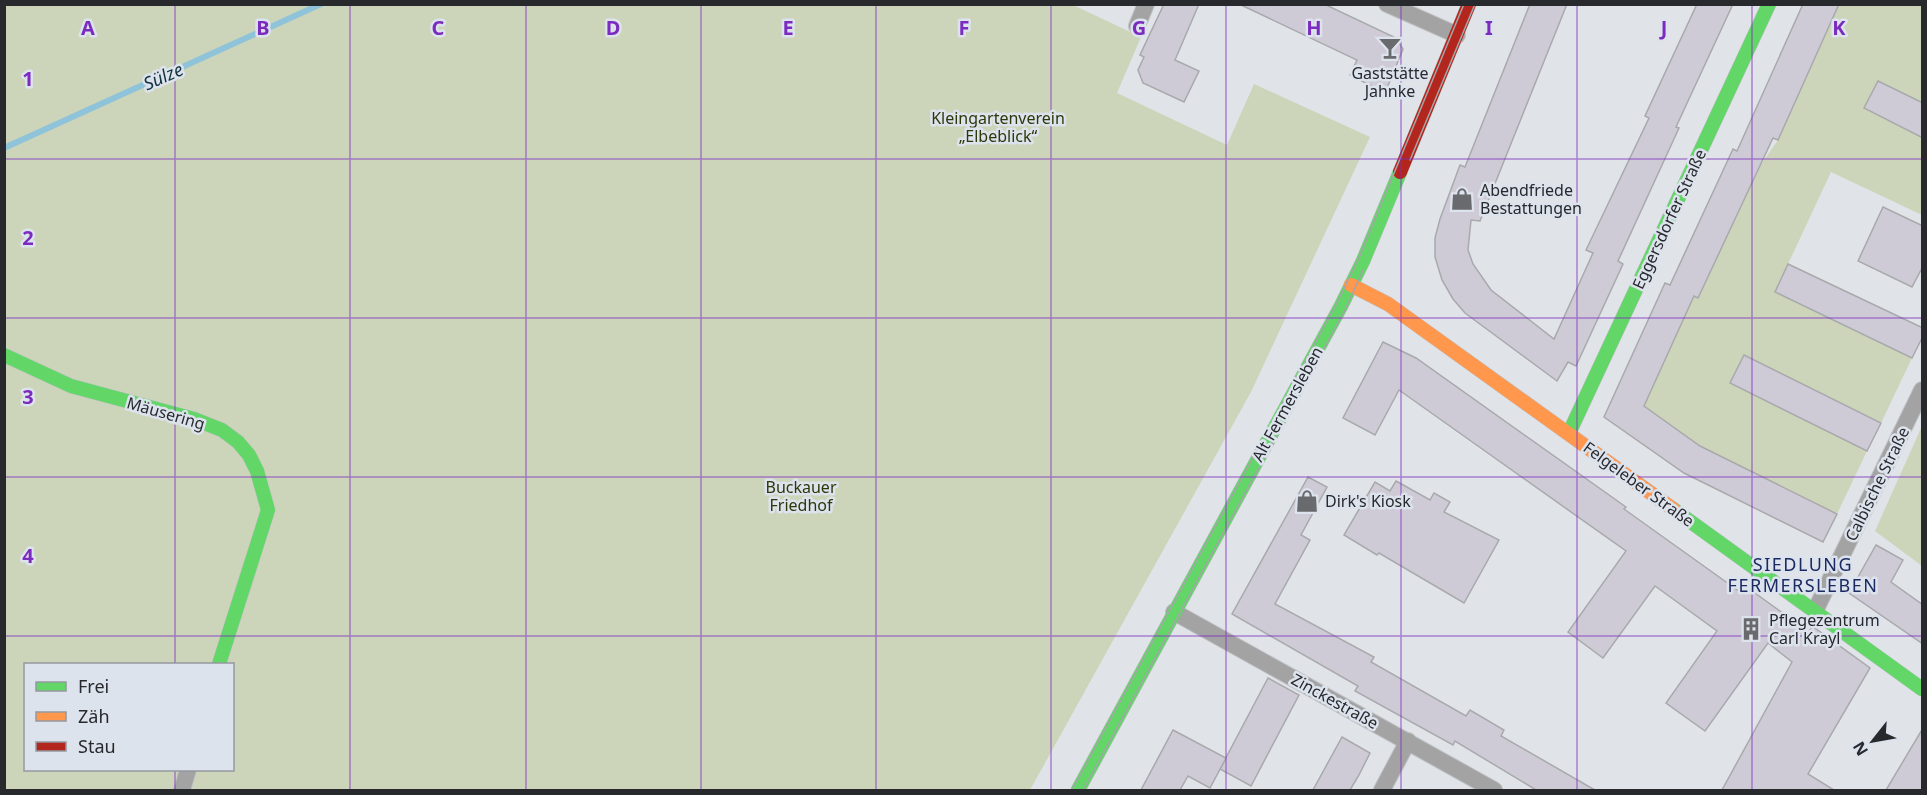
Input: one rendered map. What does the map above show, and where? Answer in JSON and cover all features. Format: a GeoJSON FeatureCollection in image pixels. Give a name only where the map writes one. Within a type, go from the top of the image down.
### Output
{"type":"FeatureCollection","features":[{"type":"Feature","properties":{"kind":"street"},"geometry":{"type":"LineString","coordinates":[[1137,26],[1146,4]]}},
{"type":"Feature","properties":{"kind":"street"},"geometry":{"type":"LineString","coordinates":[[1387,4],[1457,35]]}},
{"type":"Feature","properties":{"kind":"street","name":"Alt Fermersleben"},"geometry":{"type":"LineString","coordinates":[[1078,790],[1351,285],[1469,4]]}},
{"type":"Feature","properties":{"kind":"street","name":"Eggersdorfer Straße"},"geometry":{"type":"LineString","coordinates":[[1569,433],[1769,4]]}},
{"type":"Feature","properties":{"kind":"street","name":"Felgeleber Straße"},"geometry":{"type":"LineString","coordinates":[[1351,285],[1388,304],[1923,689]]}},
{"type":"Feature","properties":{"kind":"street","name":"Mäusering"},"geometry":{"type":"LineString","coordinates":[[4,355],[71,386],[194,419],[222,430],[238,442],[249,455],[257,471],[268,510],[219,663]]}},
{"type":"Feature","properties":{"kind":"street","name":"Calbische Straße"},"geometry":{"type":"LineString","coordinates":[[1815,611],[1923,390]]}},
{"type":"Feature","properties":{"kind":"street","name":"Zinckestraße"},"geometry":{"type":"LineString","coordinates":[[1174,612],[1494,790]]}},
{"type":"Feature","properties":{"kind":"street"},"geometry":{"type":"LineString","coordinates":[[1382,790],[1408,741]]}},
{"type":"Feature","properties":{"kind":"street"},"geometry":{"type":"LineString","coordinates":[[182,790],[188,771]]}},
{"type":"Feature","properties":{"kind":"green space"},"geometry":{"type":"Polygon","coordinates":[[[4,5],[1073,5],[1141,37],[1117,93],[1227,145],[1254,84],[1370,137],[1251,392],[1030,790],[5,790],[4,5]]]}},
{"type":"Feature","properties":{"kind":"green space"},"geometry":{"type":"Polygon","coordinates":[[[1839,5],[1922,5],[1922,103],[1878,81],[1864,108],[1922,138],[1922,215],[1831,172],[1775,292],[1912,358],[1881,423],[1745,355],[1867,451],[1837,514],[1700,446],[1644,406],[1694,296],[1698,298],[1762,163],[1778,140],[1839,5]]]}},
{"type":"Feature","properties":{"kind":"green space"},"geometry":{"type":"Polygon","coordinates":[[[1922,426],[1922,566],[1875,531],[1922,426]]]}},
{"type":"Feature","properties":{"kind":"building"},"geometry":{"type":"Polygon","coordinates":[[[1164,4],[1199,4],[1175,60],[1199,71],[1184,102],[1143,83],[1138,70],[1144,57],[1140,55],[1164,4]]]}},
{"type":"Feature","properties":{"kind":"building"},"geometry":{"type":"Polygon","coordinates":[[[1239,4],[1324,4],[1396,38],[1403,49],[1385,93],[1350,75],[1357,60],[1239,4]]]}},
{"type":"Feature","properties":{"kind":"building"},"geometry":{"type":"Polygon","coordinates":[[[1530,4],[1567,4],[1480,221],[1471,220],[1468,250],[1473,264],[1491,290],[1554,339],[1593,253],[1586,250],[1649,118],[1645,116],[1697,4],[1733,4],[1676,127],[1679,128],[1618,261],[1623,264],[1576,366],[1568,362],[1557,381],[1465,313],[1453,299],[1442,280],[1435,257],[1435,238],[1440,219],[1460,165],[1465,167],[1530,4]]]}},
{"type":"Feature","properties":{"kind":"building"},"geometry":{"type":"Polygon","coordinates":[[[1803,4],[1839,4],[1778,140],[1773,138],[1698,298],[1694,296],[1644,406],[1700,446],[1837,514],[1823,542],[1684,473],[1604,417],[1665,283],[1670,285],[1733,149],[1737,151],[1803,4]]]}},
{"type":"Feature","properties":{"kind":"building"},"geometry":{"type":"Polygon","coordinates":[[[1878,81],[1923,103],[1923,138],[1864,108],[1878,81]]]}},
{"type":"Feature","properties":{"kind":"building"},"geometry":{"type":"Polygon","coordinates":[[[1883,207],[1923,226],[1923,266],[1912,287],[1858,261],[1883,207]]]}},
{"type":"Feature","properties":{"kind":"building"},"geometry":{"type":"Polygon","coordinates":[[[1788,264],[1923,328],[1923,336],[1912,358],[1775,292],[1788,264]]]}},
{"type":"Feature","properties":{"kind":"building"},"geometry":{"type":"Polygon","coordinates":[[[1383,342],[1416,358],[1626,507],[1624,509],[1743,594],[1748,588],[1809,632],[1812,626],[1870,668],[1808,774],[1834,790],[1722,790],[1792,662],[1768,643],[1705,731],[1666,703],[1717,631],[1655,586],[1603,658],[1568,632],[1626,551],[1399,390],[1375,435],[1343,418],[1383,342]]]}},
{"type":"Feature","properties":{"kind":"building"},"geometry":{"type":"Polygon","coordinates":[[[1744,355],[1881,423],[1867,451],[1730,383],[1744,355]]]}},
{"type":"Feature","properties":{"kind":"building"},"geometry":{"type":"Polygon","coordinates":[[[1308,477],[1327,487],[1301,535],[1310,540],[1275,604],[1374,657],[1371,662],[1466,716],[1470,710],[1504,730],[1501,736],[1595,790],[1536,790],[1455,741],[1453,745],[1355,691],[1358,686],[1232,614],[1308,477]]]}},
{"type":"Feature","properties":{"kind":"building"},"geometry":{"type":"Polygon","coordinates":[[[1396,481],[1430,500],[1434,493],[1450,502],[1444,512],[1499,540],[1464,603],[1344,535],[1375,482],[1390,491],[1396,481]]]}},
{"type":"Feature","properties":{"kind":"building"},"geometry":{"type":"Polygon","coordinates":[[[1876,545],[1903,560],[1891,582],[1923,605],[1923,644],[1849,593],[1876,545]]]}},
{"type":"Feature","properties":{"kind":"building"},"geometry":{"type":"Polygon","coordinates":[[[1268,678],[1299,695],[1251,786],[1220,769],[1268,678]]]}},
{"type":"Feature","properties":{"kind":"building"},"geometry":{"type":"Polygon","coordinates":[[[1923,728],[1923,790],[1886,790],[1923,728]]]}},
{"type":"Feature","properties":{"kind":"building"},"geometry":{"type":"Polygon","coordinates":[[[1173,730],[1226,758],[1210,788],[1188,776],[1180,790],[1141,790],[1173,730]]]}},
{"type":"Feature","properties":{"kind":"building"},"geometry":{"type":"Polygon","coordinates":[[[1342,737],[1370,753],[1359,775],[1350,790],[1313,790],[1342,737]]]}},
{"type":"Feature","properties":{"kind":"waterway","name":"Sülze"},"geometry":{"type":"LineString","coordinates":[[4,148],[321,4]]}},
{"type":"Feature","properties":{"kind":"tram line"},"geometry":{"type":"LineString","coordinates":[[1072,790],[1337,303],[1359,258],[1464,4]]}},
{"type":"Feature","properties":{"kind":"tram line"},"geometry":{"type":"LineString","coordinates":[[1410,160],[1475,4]]}},
{"type":"Feature","properties":{"kind":"tram line"},"geometry":{"type":"LineString","coordinates":[[1083,790],[1345,310],[1363,270]]}},
{"type":"Feature","properties":{"kind":"traffic: fast"},"geometry":{"type":"LineString","coordinates":[[1569,433],[1769,4]]}},
{"type":"Feature","properties":{"kind":"traffic: fast"},"geometry":{"type":"LineString","coordinates":[[1078,790],[1341,306],[1363,261],[1400,172]]}},
{"type":"Feature","properties":{"kind":"traffic: fast"},"geometry":{"type":"LineString","coordinates":[[4,355],[71,386],[194,419],[222,430],[238,442],[249,455],[257,471],[268,510],[219,663]]}},
{"type":"Feature","properties":{"kind":"traffic: fast"},"geometry":{"type":"LineString","coordinates":[[1673,509],[1922,689]]}},
{"type":"Feature","properties":{"kind":"traffic: slow"},"geometry":{"type":"LineString","coordinates":[[1351,285],[1388,304],[1673,509]]}},
{"type":"Feature","properties":{"kind":"traffic: jam"},"geometry":{"type":"LineString","coordinates":[[1400,172],[1469,4]]}},
{"type":"Feature","properties":{"kind":"place","name":"Gaststätte Jahnke"},"geometry":{"type":"Point","coordinates":[1390,48]}},
{"type":"Feature","properties":{"kind":"place","name":"Abendfriede Bestattungen"},"geometry":{"type":"Point","coordinates":[1462,199]}},
{"type":"Feature","properties":{"kind":"place","name":"Dirk's Kiosk"},"geometry":{"type":"Point","coordinates":[1307,501]}},
{"type":"Feature","properties":{"kind":"place","name":"Pflegezentrum Carl Krayl"},"geometry":{"type":"Point","coordinates":[1751,629]}},
{"type":"Feature","properties":{"kind":"district","name":"SIEDLUNG FERMERSLEBEN"},"geometry":{"type":"Point","coordinates":[1803,574]}},
{"type":"Feature","properties":{"kind":"park label","name":"Kleingartenverein „Elbeblick“"},"geometry":{"type":"Point","coordinates":[998,127]}},
{"type":"Feature","properties":{"kind":"park label","name":"Buckauer Friedhof"},"geometry":{"type":"Point","coordinates":[801,496]}}]}
